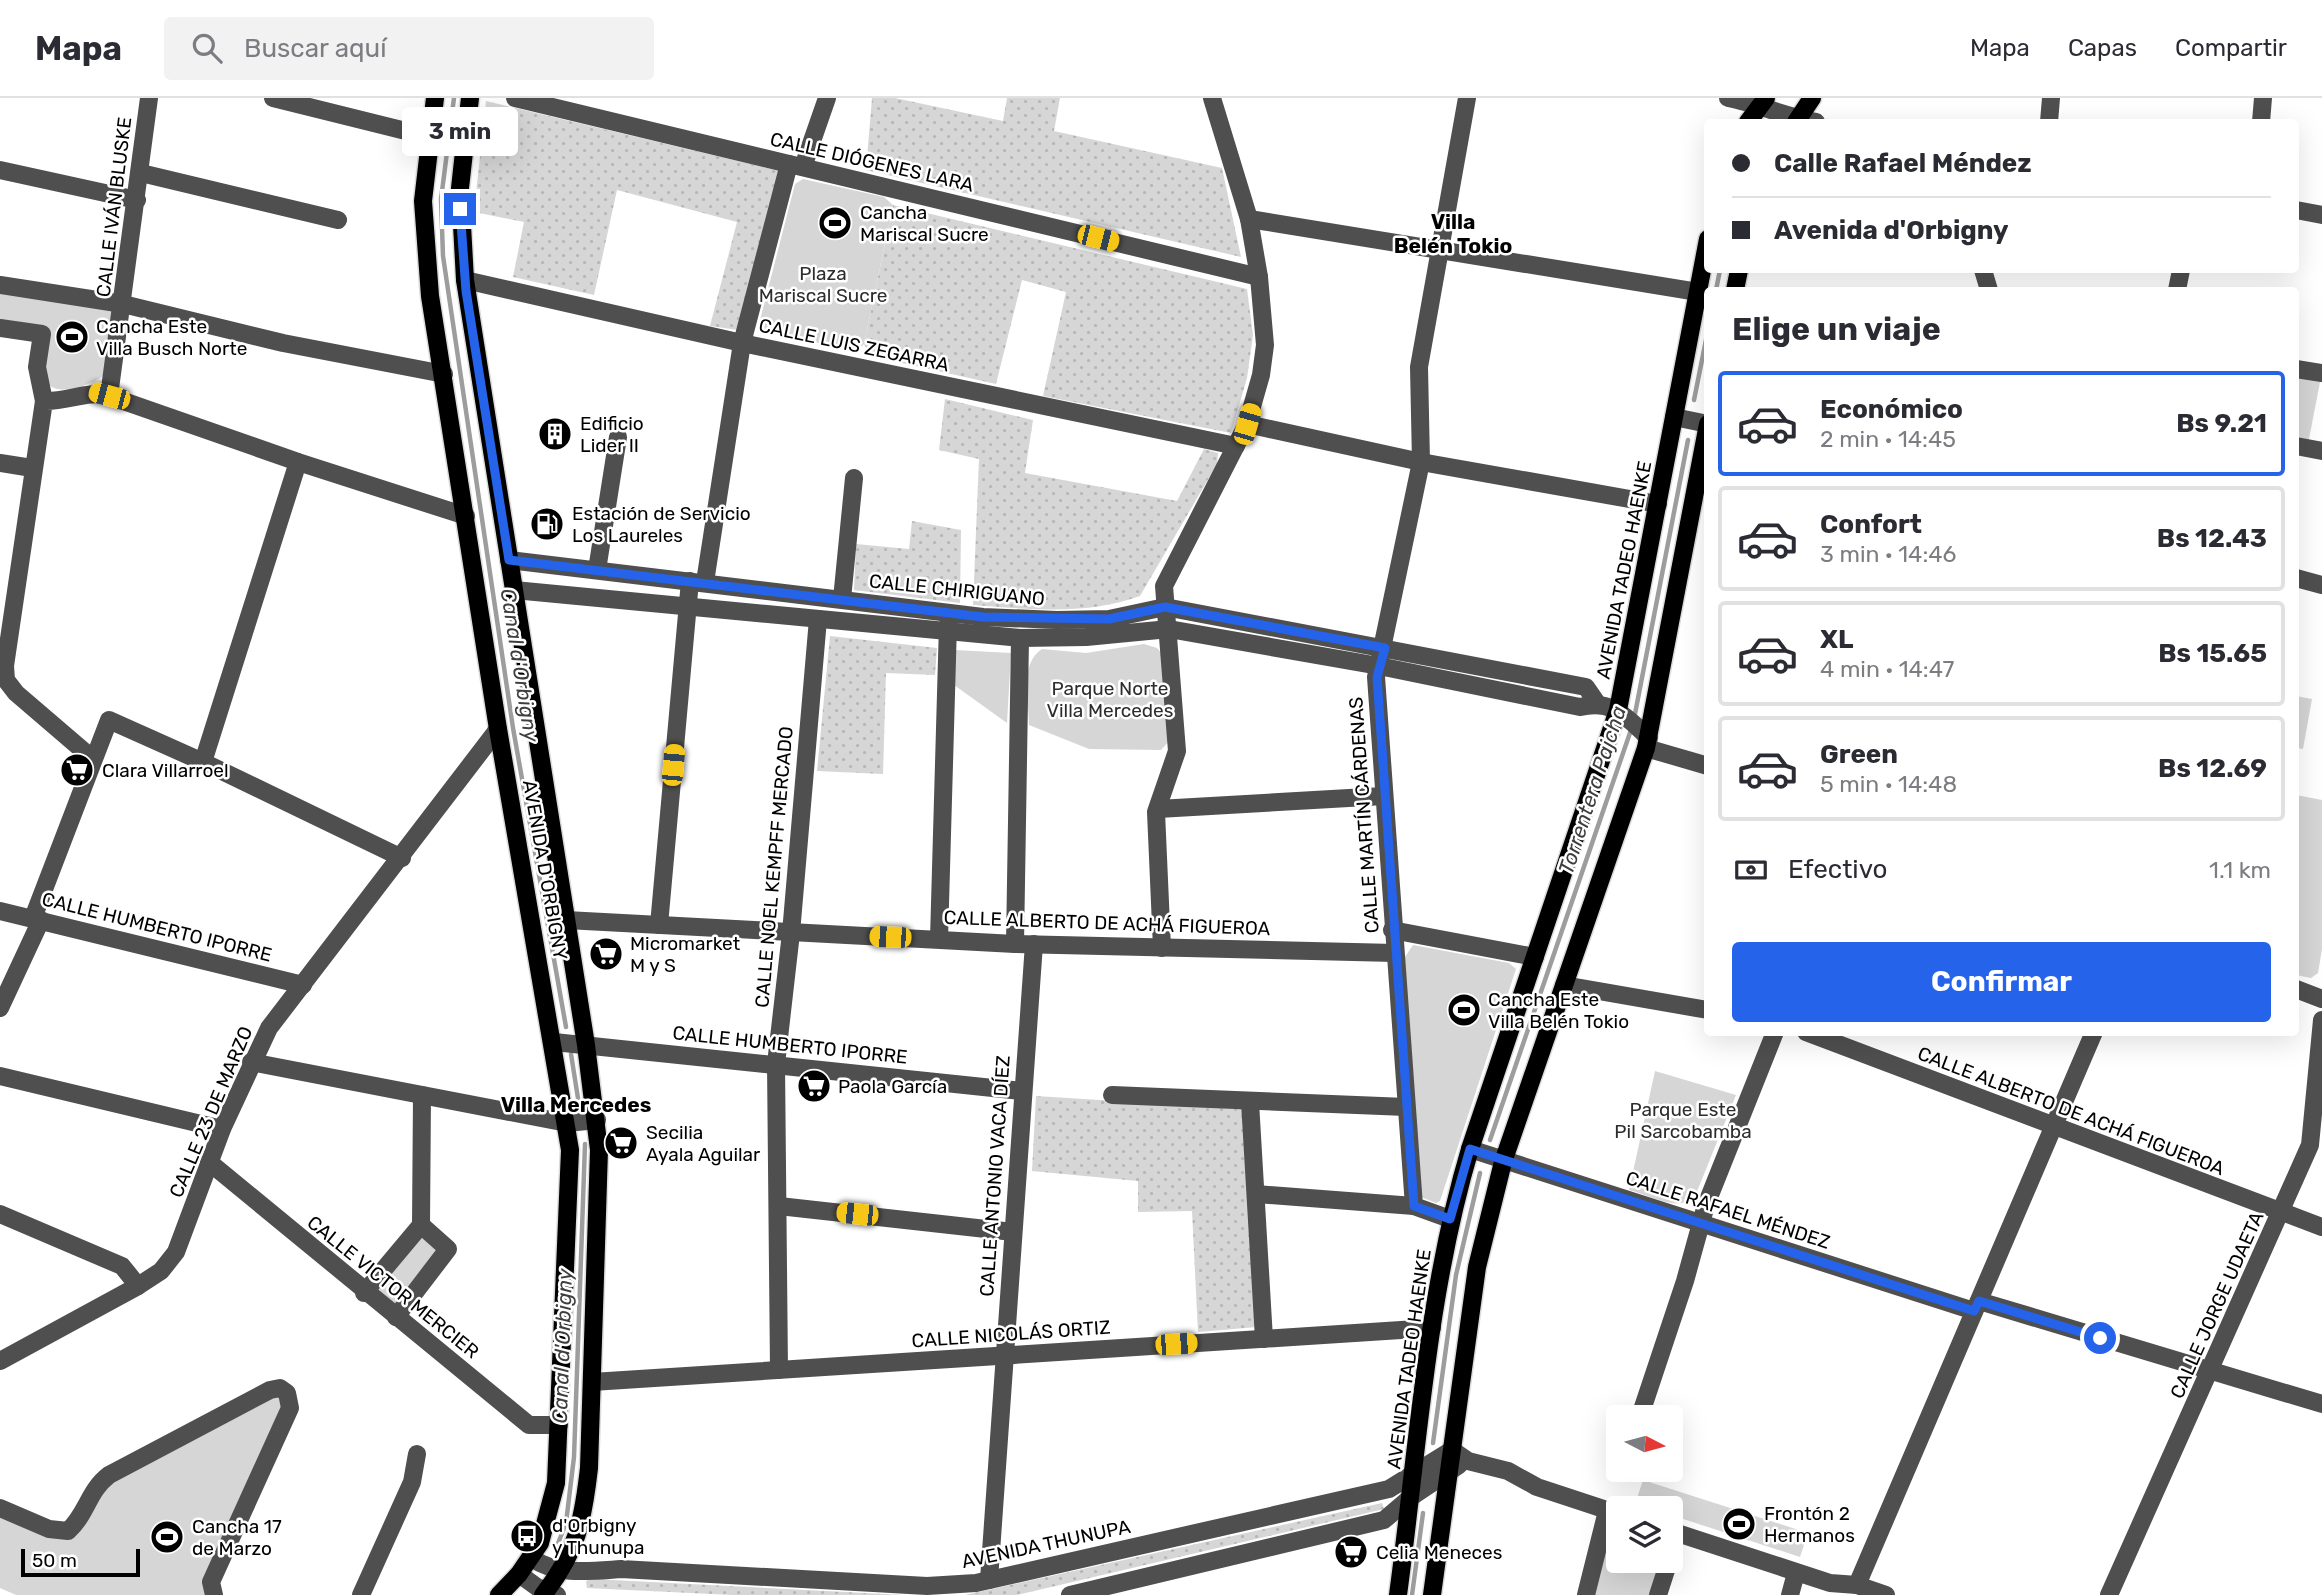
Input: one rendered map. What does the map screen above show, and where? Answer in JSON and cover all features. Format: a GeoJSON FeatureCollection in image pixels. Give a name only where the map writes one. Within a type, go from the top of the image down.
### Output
{"type":"FeatureCollection","features":[{"type":"Feature","properties":{"kind":"main road","name":"AVENIDA D'ORBIGNY"},"geometry":{"type":"LineString","coordinates":[[435,98],[423,201],[424,244],[430,296],[498,729],[554,1042],[570,1150],[556,1483],[547,1523],[531,1558],[499,1595]]}},
{"type":"Feature","properties":{"kind":"main road","name":"AVENIDA D'ORBIGNY"},"geometry":{"type":"LineString","coordinates":[[470,98],[460,188],[465,279],[586,1045],[599,1150],[585,1508],[579,1535],[548,1594]]}},
{"type":"Feature","properties":{"kind":"main road"},"geometry":{"type":"LineString","coordinates":[[1804,119],[1812,98]]}},
{"type":"Feature","properties":{"kind":"main road"},"geometry":{"type":"LineString","coordinates":[[1750,119],[1764,101]]}},
{"type":"Feature","properties":{"kind":"main road","name":"AVENIDA TADEO HAENKE"},"geometry":{"type":"LineString","coordinates":[[1398,1595],[1432,1328],[1450,1219],[1535,957],[1636,729],[1658,504],[1704,260]]}},
{"type":"Feature","properties":{"kind":"main road","name":"AVENIDA TADEO HAENKE"},"geometry":{"type":"LineString","coordinates":[[1432,1595],[1477,1267],[1499,1160],[1564,985],[1636,729],[1704,441]]}},
{"type":"Feature","properties":{"kind":"street","name":"CALLE IVÁN BLUSKE"},"geometry":{"type":"LineString","coordinates":[[109,396],[149,98]]}},
{"type":"Feature","properties":{"kind":"street"},"geometry":{"type":"LineString","coordinates":[[273,98],[430,137]]}},
{"type":"Feature","properties":{"kind":"street","name":"CALLE DIÓGENES LARA"},"geometry":{"type":"LineString","coordinates":[[515,98],[1259,277]]}},
{"type":"Feature","properties":{"kind":"street"},"geometry":{"type":"LineString","coordinates":[[659,925],[688,606],[698,581],[742,343],[796,165],[827,98]]}},
{"type":"Feature","properties":{"kind":"street"},"geometry":{"type":"LineString","coordinates":[[1162,948],[1158,809],[1177,751],[1164,586],[1247,424],[1261,375],[1265,345],[1259,277],[1249,219],[1212,98]]}},
{"type":"Feature","properties":{"kind":"street","name":"CALLE MARTÍN CÁRDENAS"},"geometry":{"type":"LineString","coordinates":[[1414,1206],[1392,930],[1377,677],[1421,462],[1419,367],[1467,98]]}},
{"type":"Feature","properties":{"kind":"street"},"geometry":{"type":"LineString","coordinates":[[1728,98],[1764,101],[1799,119]]}},
{"type":"Feature","properties":{"kind":"street"},"geometry":{"type":"LineString","coordinates":[[2049,119],[2051,98]]}},
{"type":"Feature","properties":{"kind":"street"},"geometry":{"type":"LineString","coordinates":[[2262,119],[2263,98]]}},
{"type":"Feature","properties":{"kind":"street"},"geometry":{"type":"LineString","coordinates":[[0,170],[137,200]]}},
{"type":"Feature","properties":{"kind":"street"},"geometry":{"type":"LineString","coordinates":[[141,173],[338,220]]}},
{"type":"Feature","properties":{"kind":"street"},"geometry":{"type":"LineString","coordinates":[[2299,211],[2322,215]]}},
{"type":"Feature","properties":{"kind":"street"},"geometry":{"type":"LineString","coordinates":[[1249,219],[1698,292]]}},
{"type":"Feature","properties":{"kind":"street","name":"CALLE LUIS ZEGARRA"},"geometry":{"type":"LineString","coordinates":[[465,279],[742,343],[1236,446]]}},
{"type":"Feature","properties":{"kind":"street"},"geometry":{"type":"LineString","coordinates":[[0,285],[123,304],[283,343],[444,374]]}},
{"type":"Feature","properties":{"kind":"street"},"geometry":{"type":"LineString","coordinates":[[0,328],[42,334],[37,367],[44,401],[3,671],[16,693],[93,759]]}},
{"type":"Feature","properties":{"kind":"street"},"geometry":{"type":"LineString","coordinates":[[2299,369],[2322,373]]}},
{"type":"Feature","properties":{"kind":"street"},"geometry":{"type":"LineString","coordinates":[[44,401],[63,402],[93,392],[109,396],[298,463],[466,516]]}},
{"type":"Feature","properties":{"kind":"street"},"geometry":{"type":"LineString","coordinates":[[1674,417],[1704,423]]}},
{"type":"Feature","properties":{"kind":"street"},"geometry":{"type":"LineString","coordinates":[[1247,424],[1421,462],[1658,504]]}},
{"type":"Feature","properties":{"kind":"street"},"geometry":{"type":"LineString","coordinates":[[597,570],[618,437]]}},
{"type":"Feature","properties":{"kind":"street"},"geometry":{"type":"LineString","coordinates":[[2299,447],[2322,451]]}},
{"type":"Feature","properties":{"kind":"street"},"geometry":{"type":"LineString","coordinates":[[0,463],[32,468]]}},
{"type":"Feature","properties":{"kind":"street"},"geometry":{"type":"LineString","coordinates":[[203,762],[298,463]]}},
{"type":"Feature","properties":{"kind":"street"},"geometry":{"type":"LineString","coordinates":[[842,599],[854,478]]}},
{"type":"Feature","properties":{"kind":"street","name":"CALLE CHIRIGUANO"},"geometry":{"type":"LineString","coordinates":[[509,560],[949,612],[1058,620],[1109,619],[1165,607],[1382,657]]}},
{"type":"Feature","properties":{"kind":"street"},"geometry":{"type":"LineString","coordinates":[[2299,579],[2322,585]]}},
{"type":"Feature","properties":{"kind":"street","name":"CALLE CHIRIGUANO"},"geometry":{"type":"LineString","coordinates":[[514,590],[1020,638],[1086,637],[1168,629],[1382,657],[1586,687],[1597,703],[1636,729],[1704,764]]}},
{"type":"Feature","properties":{"kind":"street"},"geometry":{"type":"LineString","coordinates":[[939,939],[949,612]]}},
{"type":"Feature","properties":{"kind":"street","name":"CALLE NOEL KEMPFF MERCADO"},"geometry":{"type":"LineString","coordinates":[[779,1370],[776,1064],[791,933],[818,619]]}},
{"type":"Feature","properties":{"kind":"street"},"geometry":{"type":"LineString","coordinates":[[1015,944],[1020,638]]}},
{"type":"Feature","properties":{"kind":"street"},"geometry":{"type":"LineString","coordinates":[[0,1008],[37,919],[109,720],[402,858]]}},
{"type":"Feature","properties":{"kind":"street","name":"CALLE 23 DE MARZO"},"geometry":{"type":"LineString","coordinates":[[0,1361],[138,1286],[161,1271],[176,1252],[208,1162],[251,1062],[269,1028],[402,858],[498,729]]}},
{"type":"Feature","properties":{"kind":"street"},"geometry":{"type":"LineString","coordinates":[[1158,809],[1384,796]]}},
{"type":"Feature","properties":{"kind":"street","name":"CALLE HUMBERTO IPORRE"},"geometry":{"type":"LineString","coordinates":[[0,911],[303,985]]}},
{"type":"Feature","properties":{"kind":"street","name":"CALLE ALBERTO DE ACHÁ FIGUEROA"},"geometry":{"type":"LineString","coordinates":[[566,920],[1015,944],[1395,953]]}},
{"type":"Feature","properties":{"kind":"street"},"geometry":{"type":"LineString","coordinates":[[1392,930],[1535,957]]}},
{"type":"Feature","properties":{"kind":"street","name":"CALLE ANTONIO VACA DÍEZ"},"geometry":{"type":"LineString","coordinates":[[989,1580],[1034,944]]}},
{"type":"Feature","properties":{"kind":"street"},"geometry":{"type":"LineString","coordinates":[[1564,985],[1704,1009]]}},
{"type":"Feature","properties":{"kind":"street"},"geometry":{"type":"LineString","coordinates":[[2299,990],[2322,999]]}},
{"type":"Feature","properties":{"kind":"street","name":"CALLE JORGE UDAETA"},"geometry":{"type":"LineString","coordinates":[[2109,1595],[2310,1145],[2322,1020]]}},
{"type":"Feature","properties":{"kind":"street"},"geometry":{"type":"LineString","coordinates":[[1645,1405],[1685,1281],[1701,1221],[1773,1036]]}},
{"type":"Feature","properties":{"kind":"street","name":"CALLE ALBERTO DE ACHÁ FIGUEROA"},"geometry":{"type":"LineString","coordinates":[[1816,1036],[2053,1128],[2322,1227]]}},
{"type":"Feature","properties":{"kind":"street"},"geometry":{"type":"LineString","coordinates":[[1857,1586],[2092,1036]]}},
{"type":"Feature","properties":{"kind":"street","name":"CALLE HUMBERTO IPORRE"},"geometry":{"type":"LineString","coordinates":[[554,1042],[1022,1091]]}},
{"type":"Feature","properties":{"kind":"street"},"geometry":{"type":"LineString","coordinates":[[251,1062],[567,1123],[597,1120]]}},
{"type":"Feature","properties":{"kind":"street"},"geometry":{"type":"LineString","coordinates":[[0,1076],[222,1129]]}},
{"type":"Feature","properties":{"kind":"street"},"geometry":{"type":"LineString","coordinates":[[364,1293],[421,1225],[422,1095]]}},
{"type":"Feature","properties":{"kind":"street"},"geometry":{"type":"LineString","coordinates":[[1112,1095],[1406,1107]]}},
{"type":"Feature","properties":{"kind":"street"},"geometry":{"type":"LineString","coordinates":[[1250,1102],[1264,1339]]}},
{"type":"Feature","properties":{"kind":"street","name":"CALLE RAFAEL MÉNDEZ"},"geometry":{"type":"LineString","coordinates":[[1473,1151],[1976,1306],[2322,1404]]}},
{"type":"Feature","properties":{"kind":"street","name":"CALLE VICTOR MERCIER"},"geometry":{"type":"LineString","coordinates":[[208,1162],[364,1293],[529,1424],[559,1425]]}},
{"type":"Feature","properties":{"kind":"street"},"geometry":{"type":"LineString","coordinates":[[1256,1194],[1414,1206],[1450,1219]]}},
{"type":"Feature","properties":{"kind":"street"},"geometry":{"type":"LineString","coordinates":[[779,1206],[1013,1232]]}},
{"type":"Feature","properties":{"kind":"street"},"geometry":{"type":"LineString","coordinates":[[0,1214],[122,1266],[138,1286]]}},
{"type":"Feature","properties":{"kind":"street"},"geometry":{"type":"LineString","coordinates":[[396,1317],[448,1249],[421,1225]]}},
{"type":"Feature","properties":{"kind":"street","name":"CALLE NICOLÁS ORTIZ"},"geometry":{"type":"LineString","coordinates":[[592,1382],[1432,1328]]}},
{"type":"Feature","properties":{"kind":"street"},"geometry":{"type":"LineString","coordinates":[[0,1508],[49,1529],[68,1531],[82,1513],[96,1485],[109,1475],[270,1390],[279,1388],[287,1392],[290,1408],[211,1583],[214,1595]]}},
{"type":"Feature","properties":{"kind":"street"},"geometry":{"type":"LineString","coordinates":[[1452,1450],[1468,1461],[1508,1471],[1537,1487],[1606,1511]]}},
{"type":"Feature","properties":{"kind":"street","name":"AVENIDA THUNUPA"},"geometry":{"type":"LineString","coordinates":[[531,1558],[540,1564],[563,1569],[927,1586],[989,1580],[1389,1489],[1452,1450]]}},
{"type":"Feature","properties":{"kind":"street"},"geometry":{"type":"LineString","coordinates":[[361,1595],[412,1482],[417,1454]]}},
{"type":"Feature","properties":{"kind":"street"},"geometry":{"type":"LineString","coordinates":[[1070,1595],[1092,1592],[1384,1520],[1411,1497],[1468,1461]]}},
{"type":"Feature","properties":{"kind":"street"},"geometry":{"type":"LineString","coordinates":[[1586,1595],[1606,1534]]}},
{"type":"Feature","properties":{"kind":"street"},"geometry":{"type":"LineString","coordinates":[[1683,1535],[1796,1573],[1886,1595]]}},
{"type":"Feature","properties":{"kind":"street"},"geometry":{"type":"LineString","coordinates":[[1658,1595],[1665,1573]]}},
{"type":"Feature","properties":{"kind":"street"},"geometry":{"type":"LineString","coordinates":[[1790,1595],[1796,1573]]}},
{"type":"Feature","properties":{"kind":"street"},"geometry":{"type":"LineString","coordinates":[[519,1574],[548,1594]]}},
{"type":"Feature","properties":{"kind":"green space"},"geometry":{"type":"Polygon","coordinates":[[[872,98],[895,98],[1003,121],[1007,98],[1060,98],[1054,131],[1222,168],[1241,257],[866,170],[872,98]]]}},
{"type":"Feature","properties":{"kind":"green space"},"geometry":{"type":"Polygon","coordinates":[[[486,101],[780,171],[738,330],[710,326],[737,222],[617,190],[594,295],[513,277],[524,222],[474,212],[486,101]]]}},
{"type":"Feature","properties":{"kind":"green space","name":"Plaza Mariscal Sucre"},"geometry":{"type":"Polygon","coordinates":[[[803,179],[884,197],[893,205],[864,344],[857,351],[765,332],[759,324],[795,184],[803,179]]]}},
{"type":"Feature","properties":{"kind":"green space"},"geometry":{"type":"Polygon","coordinates":[[[893,205],[1247,289],[1253,335],[1247,378],[1231,433],[1043,396],[1066,292],[1022,280],[996,384],[871,356],[864,344],[893,205]]]}},
{"type":"Feature","properties":{"kind":"green space"},"geometry":{"type":"Polygon","coordinates":[[[0,290],[115,307],[103,376],[86,385],[66,390],[50,385],[45,378],[43,367],[48,329],[0,322],[0,290]]]}},
{"type":"Feature","properties":{"kind":"green space"},"geometry":{"type":"Polygon","coordinates":[[[2299,373],[2321,377],[2308,444],[2299,442],[2299,373]]]}},
{"type":"Feature","properties":{"kind":"green space"},"geometry":{"type":"Polygon","coordinates":[[[945,399],[1033,420],[1025,473],[1177,501],[1204,449],[1218,453],[1217,464],[1140,596],[1078,609],[973,605],[979,459],[939,450],[945,399]]]}},
{"type":"Feature","properties":{"kind":"green space"},"geometry":{"type":"Polygon","coordinates":[[[912,521],[961,530],[960,603],[854,590],[856,544],[909,549],[912,521]]]}},
{"type":"Feature","properties":{"kind":"green space"},"geometry":{"type":"Polygon","coordinates":[[[830,636],[937,648],[935,675],[886,673],[883,774],[817,771],[830,636]]]}},
{"type":"Feature","properties":{"kind":"green space","name":"Parque Norte Villa Mercedes"},"geometry":{"type":"Polygon","coordinates":[[[1144,644],[1157,648],[1164,656],[1169,741],[1161,750],[1089,749],[1029,725],[1028,673],[1030,664],[1042,649],[1086,653],[1144,644]]]}},
{"type":"Feature","properties":{"kind":"green space","name":"Parque Norte Villa Mercedes"},"geometry":{"type":"Polygon","coordinates":[[[955,650],[1011,653],[1007,723],[954,685],[955,650]]]}},
{"type":"Feature","properties":{"kind":"green space"},"geometry":{"type":"Polygon","coordinates":[[[2299,697],[2312,699],[2303,749],[2299,748],[2299,697]]]}},
{"type":"Feature","properties":{"kind":"green space"},"geometry":{"type":"Polygon","coordinates":[[[2299,796],[2322,800],[2322,949],[2318,973],[2311,978],[2299,976],[2299,796]]]}},
{"type":"Feature","properties":{"kind":"green space"},"geometry":{"type":"Polygon","coordinates":[[[1413,945],[1509,963],[1516,969],[1440,1201],[1436,1203],[1421,1197],[1405,965],[1405,957],[1413,945]]]}},
{"type":"Feature","properties":{"kind":"green space","name":"Parque Este Pil Sarcobamba"},"geometry":{"type":"Polygon","coordinates":[[[1655,1071],[1736,1095],[1696,1194],[1683,1203],[1665,1202],[1629,1190],[1655,1071]]]}},
{"type":"Feature","properties":{"kind":"green space"},"geometry":{"type":"Polygon","coordinates":[[[1036,1096],[1243,1109],[1257,1327],[1198,1332],[1192,1211],[1138,1212],[1138,1181],[1032,1171],[1036,1096]]]}},
{"type":"Feature","properties":{"kind":"green space"},"geometry":{"type":"Polygon","coordinates":[[[422,1235],[440,1250],[399,1303],[393,1303],[380,1292],[379,1286],[422,1235]]]}},
{"type":"Feature","properties":{"kind":"green space"},"geometry":{"type":"Polygon","coordinates":[[[278,1396],[283,1406],[207,1595],[16,1595],[0,1588],[0,1513],[60,1536],[99,1488],[278,1396]]]}},
{"type":"Feature","properties":{"kind":"green space","name":"Frontón 2 Hermanos"},"geometry":{"type":"Polygon","coordinates":[[[1642,1482],[1649,1482],[1808,1533],[1800,1557],[1683,1519],[1683,1496],[1638,1496],[1642,1482]]]}},
{"type":"Feature","properties":{"kind":"green space"},"geometry":{"type":"Polygon","coordinates":[[[1382,1503],[1384,1509],[1017,1595],[965,1595],[1382,1503]]]}},
{"type":"Feature","properties":{"kind":"green space"},"geometry":{"type":"Polygon","coordinates":[[[1606,1545],[1606,1573],[1663,1573],[1656,1595],[1590,1595],[1606,1545]]]}},
{"type":"Feature","properties":{"kind":"green space"},"geometry":{"type":"Polygon","coordinates":[[[592,1579],[904,1595],[732,1595],[587,1588],[586,1581],[592,1579]]]}},
{"type":"Feature","properties":{"kind":"waterway","name":"Canal d'Orbigny"},"geometry":{"type":"LineString","coordinates":[[454,98],[441,199],[443,256],[513,728],[566,1027]]}},
{"type":"Feature","properties":{"kind":"waterway","name":"Torrentera Pajcha"},"geometry":{"type":"LineString","coordinates":[[1717,287],[1719,273]]}},
{"type":"Feature","properties":{"kind":"waterway","name":"Torrentera Pajcha"},"geometry":{"type":"LineString","coordinates":[[1694,400],[1704,350]]}},
{"type":"Feature","properties":{"kind":"waterway","name":"Torrentera Pajcha"},"geometry":{"type":"LineString","coordinates":[[1634,719],[1688,440]]}},
{"type":"Feature","properties":{"kind":"waterway","name":"Torrentera Pajcha"},"geometry":{"type":"LineString","coordinates":[[1490,1140],[1632,727]]}},
{"type":"Feature","properties":{"kind":"waterway","name":"Canal d'Orbigny"},"geometry":{"type":"LineString","coordinates":[[571,1054],[580,1111]]}},
{"type":"Feature","properties":{"kind":"waterway","name":"Canal d'Orbigny"},"geometry":{"type":"LineString","coordinates":[[557,1546],[566,1523],[574,1457],[585,1144]]}},
{"type":"Feature","properties":{"kind":"waterway","name":"Torrentera Pajcha"},"geometry":{"type":"LineString","coordinates":[[1433,1443],[1456,1275],[1480,1173]]}},
{"type":"Feature","properties":{"kind":"waterway","name":"Torrentera Pajcha"},"geometry":{"type":"LineString","coordinates":[[1412,1595],[1423,1513]]}},
{"type":"Feature","properties":{"kind":"place","name":"Cancha Mariscal Sucre"},"geometry":{"type":"Point","coordinates":[835,223]}},
{"type":"Feature","properties":{"kind":"place","name":"Cancha Este Villa Busch Norte"},"geometry":{"type":"Point","coordinates":[72,337]}},
{"type":"Feature","properties":{"kind":"place","name":"Edificio Lider II"},"geometry":{"type":"Point","coordinates":[555,434]}},
{"type":"Feature","properties":{"kind":"place","name":"Estación de Servicio Los Laureles"},"geometry":{"type":"Point","coordinates":[547,524]}},
{"type":"Feature","properties":{"kind":"place","name":"Clara Villarroel"},"geometry":{"type":"Point","coordinates":[77,770]}},
{"type":"Feature","properties":{"kind":"place","name":"Micromarket M y S"},"geometry":{"type":"Point","coordinates":[606,954]}},
{"type":"Feature","properties":{"kind":"place","name":"Cancha Este Villa Belén Tokio"},"geometry":{"type":"Point","coordinates":[1464,1010]}},
{"type":"Feature","properties":{"kind":"place","name":"Paola García"},"geometry":{"type":"Point","coordinates":[814,1086]}},
{"type":"Feature","properties":{"kind":"place","name":"Secilia Ayala Aguilar"},"geometry":{"type":"Point","coordinates":[621,1143]}},
{"type":"Feature","properties":{"kind":"place","name":"Frontón 2 Hermanos"},"geometry":{"type":"Point","coordinates":[1739,1524]}},
{"type":"Feature","properties":{"kind":"place","name":"d'Orbigny y Thunupa"},"geometry":{"type":"Point","coordinates":[527,1536]}},
{"type":"Feature","properties":{"kind":"place","name":"Cancha 17 de Marzo"},"geometry":{"type":"Point","coordinates":[167,1537]}},
{"type":"Feature","properties":{"kind":"place","name":"Celia Meneces"},"geometry":{"type":"Point","coordinates":[1351,1552]}},
{"type":"Feature","properties":{"kind":"district","name":"Villa Belén Tokio"},"geometry":{"type":"Point","coordinates":[1453,233]}},
{"type":"Feature","properties":{"kind":"district","name":"Villa Mercedes"},"geometry":{"type":"Point","coordinates":[576,1104]}},
{"type":"Feature","properties":{"kind":"route"},"geometry":{"type":"LineString","coordinates":[[460,209],[466,291],[509,560],[983,617],[1109,619],[1165,607],[1385,648],[1377,677],[1392,930],[1414,1206],[1450,1219],[1470,1149],[1701,1221],[1974,1311],[1979,1301],[2100,1338]]}}]}
